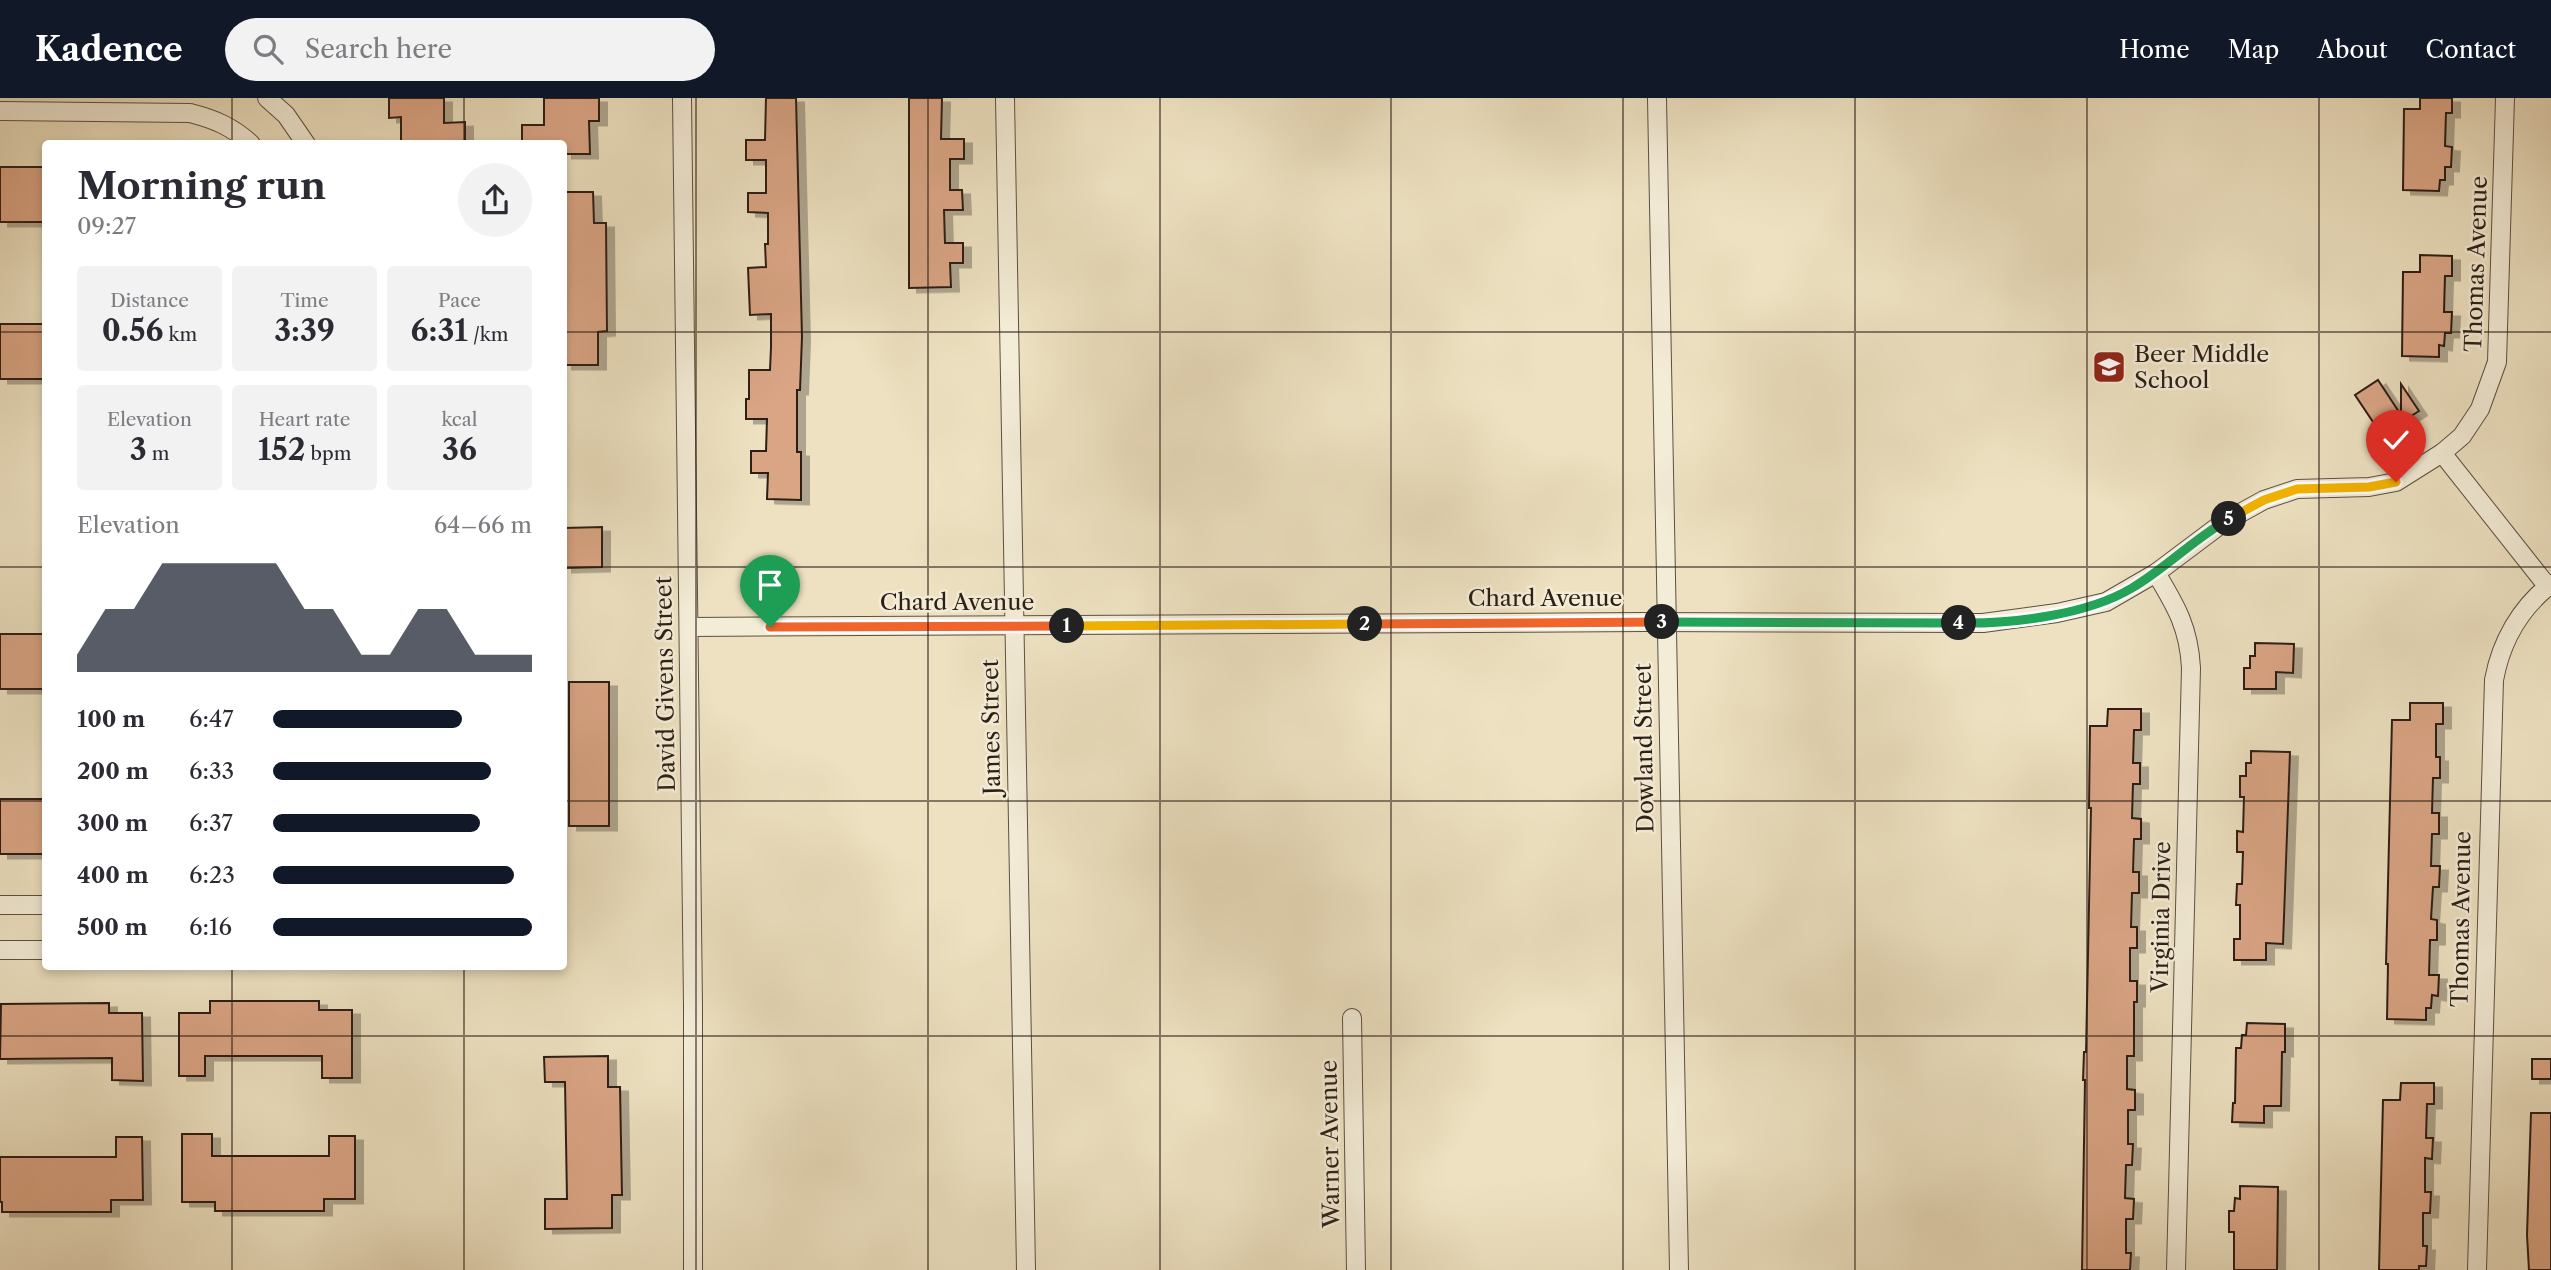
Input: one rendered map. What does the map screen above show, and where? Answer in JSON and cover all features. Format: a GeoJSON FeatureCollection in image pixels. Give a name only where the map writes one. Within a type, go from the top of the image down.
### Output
{"type":"FeatureCollection","features":[{"type":"Feature","properties":{"kind":"street"},"geometry":{"type":"LineString","coordinates":[[267,98],[286,115],[303,140]]}},
{"type":"Feature","properties":{"kind":"street","name":"David Givens Street"},"geometry":{"type":"LineString","coordinates":[[682,98],[693,1005],[693,1270]]}},
{"type":"Feature","properties":{"kind":"street","name":"James Street"},"geometry":{"type":"LineString","coordinates":[[1005,98],[1027,1270]]}},
{"type":"Feature","properties":{"kind":"street","name":"Dowland Street"},"geometry":{"type":"LineString","coordinates":[[1657,98],[1679,1270]]}},
{"type":"Feature","properties":{"kind":"street","name":"Thomas Avenue"},"geometry":{"type":"LineString","coordinates":[[2477,1270],[2494,680],[2509,634],[2520,616],[2549,586],[2442,453],[2472,423],[2488,394],[2497,362],[2505,98]]}},
{"type":"Feature","properties":{"kind":"street"},"geometry":{"type":"LineString","coordinates":[[0,111],[190,113],[230,127],[246,140]]}},
{"type":"Feature","properties":{"kind":"street","name":"Chard Avenue"},"geometry":{"type":"LineString","coordinates":[[689,627],[1983,623],[2056,613],[2106,602],[2156,573],[2224,522],[2264,500],[2297,489],[2369,487],[2396,482],[2442,453]]}},
{"type":"Feature","properties":{"kind":"street","name":"Virginia Drive"},"geometry":{"type":"LineString","coordinates":[[2156,573],[2185,627],[2192,668],[2176,1270]]}},
{"type":"Feature","properties":{"kind":"street"},"geometry":{"type":"LineString","coordinates":[[0,905],[42,905]]}},
{"type":"Feature","properties":{"kind":"street"},"geometry":{"type":"LineString","coordinates":[[0,950],[42,950]]}},
{"type":"Feature","properties":{"kind":"street","name":"Warner Avenue"},"geometry":{"type":"LineString","coordinates":[[1352,1018],[1356,1270]]}},
{"type":"Feature","properties":{"kind":"building"},"geometry":{"type":"Polygon","coordinates":[[[389,98],[444,98],[444,123],[465,122],[465,140],[401,140],[401,117],[389,118],[389,98]]]}},
{"type":"Feature","properties":{"kind":"building"},"geometry":{"type":"Polygon","coordinates":[[[544,98],[599,98],[599,121],[589,121],[590,154],[567,154],[567,140],[522,140],[522,125],[544,125],[544,98]]]}},
{"type":"Feature","properties":{"kind":"building"},"geometry":{"type":"Polygon","coordinates":[[[766,98],[796,98],[802,337],[800,390],[797,390],[797,452],[801,452],[801,500],[767,499],[768,473],[751,473],[751,451],[766,451],[767,419],[746,419],[749,370],[770,370],[771,314],[750,315],[748,268],[766,267],[768,213],[748,212],[748,193],[766,193],[766,160],[746,160],[746,140],[765,140],[766,98]]]}},
{"type":"Feature","properties":{"kind":"building"},"geometry":{"type":"Polygon","coordinates":[[[909,98],[942,98],[941,139],[964,139],[964,159],[950,159],[950,190],[962,190],[963,210],[944,210],[945,243],[963,243],[963,263],[950,263],[951,287],[909,288],[909,98]]]}},
{"type":"Feature","properties":{"kind":"building"},"geometry":{"type":"Polygon","coordinates":[[[2420,98],[2452,98],[2452,113],[2446,113],[2445,146],[2452,147],[2451,167],[2445,167],[2445,180],[2440,180],[2439,191],[2403,190],[2404,109],[2420,109],[2420,98]]]}},
{"type":"Feature","properties":{"kind":"building"},"geometry":{"type":"Polygon","coordinates":[[[0,167],[42,167],[42,222],[0,222],[0,167]]]}},
{"type":"Feature","properties":{"kind":"building"},"geometry":{"type":"Polygon","coordinates":[[[567,192],[593,192],[594,223],[606,223],[607,331],[598,332],[598,365],[567,365],[567,192]]]}},
{"type":"Feature","properties":{"kind":"building"},"geometry":{"type":"Polygon","coordinates":[[[2420,255],[2452,256],[2452,276],[2445,276],[2444,312],[2452,312],[2451,333],[2445,333],[2444,346],[2439,345],[2439,357],[2402,356],[2403,272],[2420,272],[2420,255]]]}},
{"type":"Feature","properties":{"kind":"building"},"geometry":{"type":"Polygon","coordinates":[[[0,324],[42,324],[42,379],[0,379],[0,324]]]}},
{"type":"Feature","properties":{"kind":"building"},"geometry":{"type":"Polygon","coordinates":[[[2378,380],[2401,415],[2387,424],[2385,419],[2375,425],[2355,395],[2378,380]]]}},
{"type":"Feature","properties":{"kind":"building"},"geometry":{"type":"Polygon","coordinates":[[[2401,384],[2419,411],[2400,423],[2401,384]]]}},
{"type":"Feature","properties":{"kind":"building"},"geometry":{"type":"Polygon","coordinates":[[[602,527],[602,567],[567,568],[567,528],[602,527]]]}},
{"type":"Feature","properties":{"kind":"building"},"geometry":{"type":"Polygon","coordinates":[[[0,634],[42,634],[42,689],[0,689],[0,634]]]}},
{"type":"Feature","properties":{"kind":"building"},"geometry":{"type":"Polygon","coordinates":[[[2255,643],[2294,644],[2293,673],[2276,672],[2276,689],[2244,689],[2244,668],[2250,668],[2250,656],[2255,656],[2255,643]]]}},
{"type":"Feature","properties":{"kind":"building"},"geometry":{"type":"Polygon","coordinates":[[[569,682],[609,682],[609,826],[569,826],[569,682]]]}},
{"type":"Feature","properties":{"kind":"building"},"geometry":{"type":"Polygon","coordinates":[[[2410,703],[2443,703],[2443,724],[2436,724],[2436,757],[2440,757],[2440,778],[2433,778],[2432,813],[2439,813],[2439,834],[2432,834],[2431,866],[2440,866],[2439,887],[2433,887],[2431,919],[2437,920],[2437,940],[2430,940],[2429,975],[2439,975],[2438,996],[2432,995],[2431,1008],[2426,1008],[2426,1020],[2387,1019],[2392,720],[2410,720],[2410,703]]]}},
{"type":"Feature","properties":{"kind":"building"},"geometry":{"type":"Polygon","coordinates":[[[2108,709],[2141,709],[2141,730],[2134,730],[2133,763],[2140,763],[2140,784],[2133,784],[2132,818],[2141,819],[2141,839],[2134,839],[2133,872],[2139,872],[2139,893],[2132,893],[2131,927],[2137,927],[2137,948],[2130,948],[2130,981],[2137,981],[2137,1002],[2134,1002],[2134,1056],[2127,1056],[2127,1089],[2135,1090],[2135,1110],[2128,1110],[2128,1144],[2133,1144],[2132,1165],[2126,1165],[2125,1198],[2134,1199],[2133,1219],[2126,1219],[2126,1253],[2131,1253],[2130,1270],[2082,1270],[2083,1080],[2086,1052],[2091,808],[2090,726],[2107,726],[2108,709]]]}},
{"type":"Feature","properties":{"kind":"building"},"geometry":{"type":"Polygon","coordinates":[[[2251,751],[2290,752],[2283,944],[2266,943],[2266,960],[2234,960],[2234,939],[2240,939],[2240,905],[2236,905],[2237,884],[2242,884],[2243,852],[2237,852],[2237,831],[2243,832],[2244,797],[2240,797],[2240,776],[2246,776],[2246,763],[2251,763],[2251,751]]]}},
{"type":"Feature","properties":{"kind":"building"},"geometry":{"type":"Polygon","coordinates":[[[0,799],[42,799],[42,854],[0,854],[0,799]]]}},
{"type":"Feature","properties":{"kind":"building"},"geometry":{"type":"Polygon","coordinates":[[[210,1001],[319,1001],[319,1010],[352,1010],[352,1078],[322,1078],[322,1056],[205,1056],[205,1076],[179,1076],[179,1013],[210,1013],[210,1001]]]}},
{"type":"Feature","properties":{"kind":"building"},"geometry":{"type":"Polygon","coordinates":[[[109,1003],[109,1013],[142,1013],[143,1081],[112,1080],[112,1058],[0,1059],[1,1004],[109,1003]]]}},
{"type":"Feature","properties":{"kind":"building"},"geometry":{"type":"Polygon","coordinates":[[[2247,1023],[2285,1024],[2281,1106],[2264,1106],[2264,1123],[2232,1122],[2236,1048],[2241,1048],[2247,1023]]]}},
{"type":"Feature","properties":{"kind":"building"},"geometry":{"type":"Polygon","coordinates":[[[608,1056],[608,1087],[620,1087],[622,1195],[612,1195],[612,1228],[545,1229],[545,1199],[567,1199],[565,1082],[545,1082],[544,1057],[608,1056]]]}},
{"type":"Feature","properties":{"kind":"building"},"geometry":{"type":"Polygon","coordinates":[[[2532,1059],[2551,1059],[2551,1079],[2532,1079],[2532,1059]]]}},
{"type":"Feature","properties":{"kind":"building"},"geometry":{"type":"Polygon","coordinates":[[[2401,1083],[2434,1083],[2434,1104],[2427,1104],[2426,1138],[2433,1138],[2432,1159],[2425,1158],[2425,1192],[2431,1192],[2430,1213],[2423,1213],[2423,1246],[2427,1246],[2426,1266],[2419,1266],[2419,1270],[2379,1270],[2383,1100],[2400,1100],[2401,1083]]]}},
{"type":"Feature","properties":{"kind":"building"},"geometry":{"type":"Polygon","coordinates":[[[2531,1113],[2551,1113],[2551,1270],[2529,1270],[2527,1235],[2531,1113]]]}},
{"type":"Feature","properties":{"kind":"building"},"geometry":{"type":"Polygon","coordinates":[[[182,1134],[212,1134],[212,1156],[329,1156],[329,1136],[355,1136],[355,1199],[324,1199],[324,1211],[215,1211],[215,1202],[182,1202],[182,1134]]]}},
{"type":"Feature","properties":{"kind":"building"},"geometry":{"type":"Polygon","coordinates":[[[116,1137],[142,1137],[143,1200],[111,1200],[111,1212],[2,1212],[0,1157],[116,1157],[116,1137]]]}},
{"type":"Feature","properties":{"kind":"building"},"geometry":{"type":"Polygon","coordinates":[[[2240,1186],[2278,1187],[2277,1270],[2234,1270],[2234,1232],[2229,1232],[2229,1211],[2234,1211],[2235,1198],[2240,1199],[2240,1186]]]}},
{"type":"Feature","properties":{"kind":"place","name":"Beer Middle School"},"geometry":{"type":"Point","coordinates":[2109,367]}},
{"type":"Feature","properties":{"kind":"route"},"geometry":{"type":"LineString","coordinates":[[770,627],[1646,622],[1983,623],[2056,613],[2106,602],[2156,573],[2224,522],[2264,500],[2297,489],[2369,487],[2396,482]]}}]}
